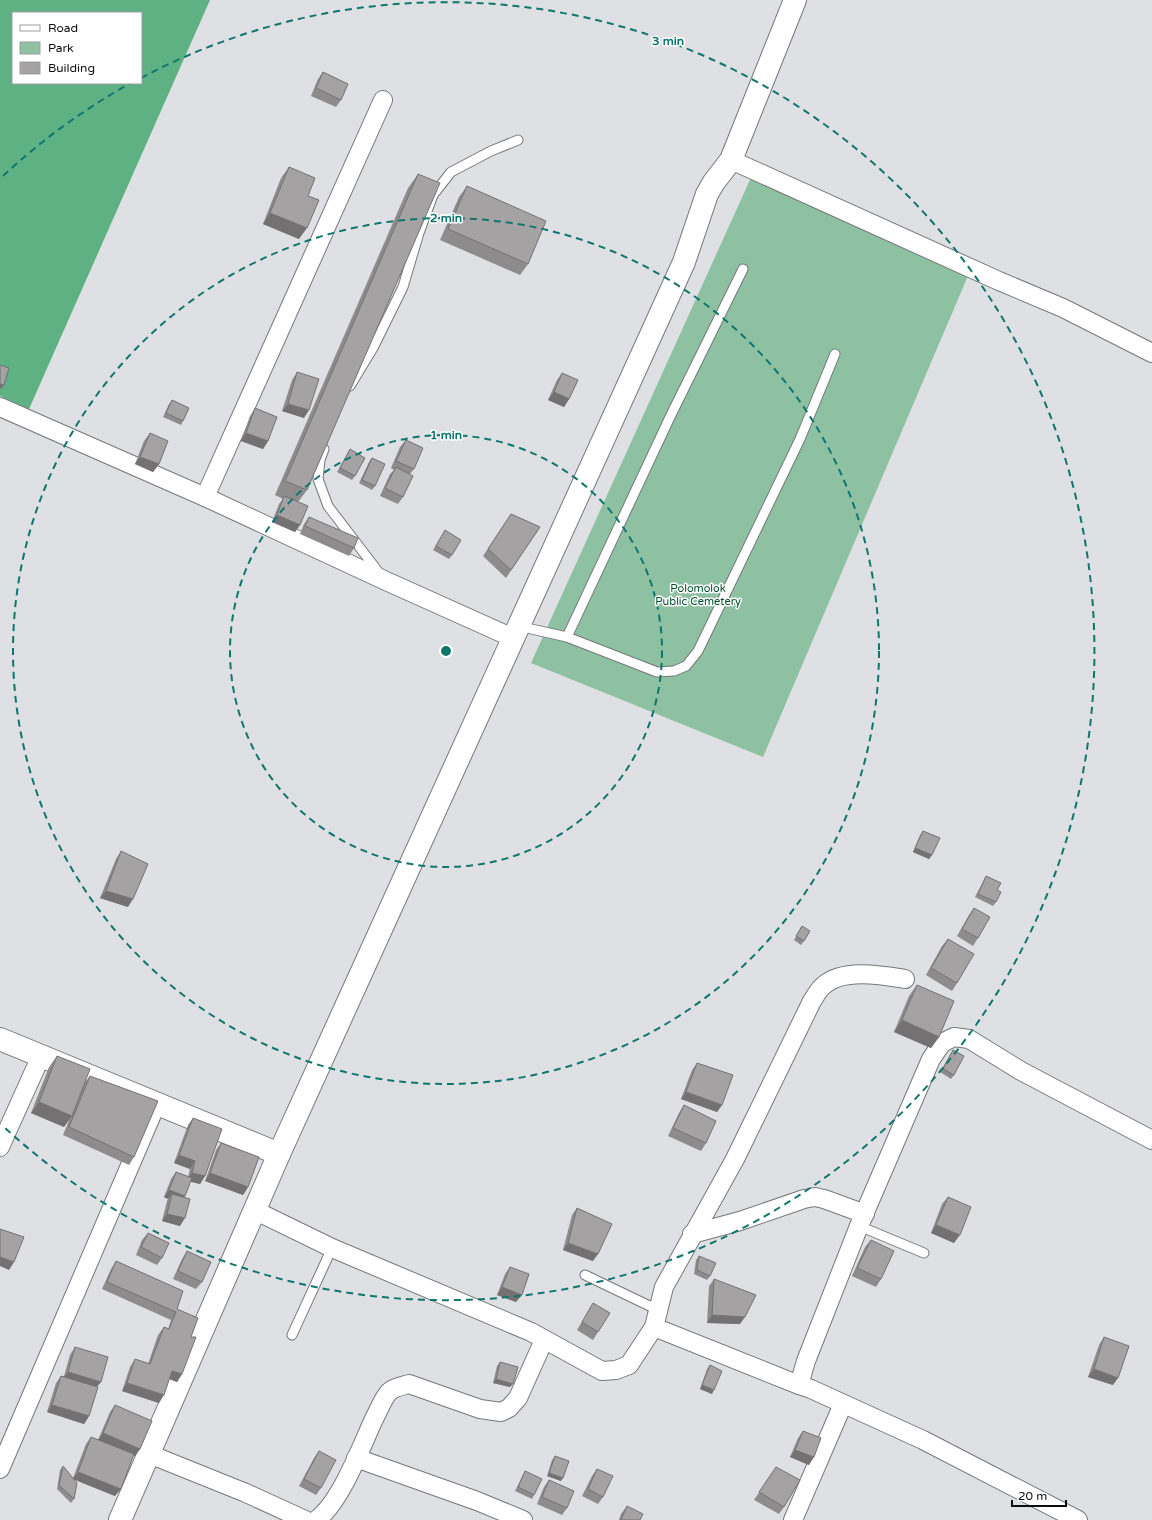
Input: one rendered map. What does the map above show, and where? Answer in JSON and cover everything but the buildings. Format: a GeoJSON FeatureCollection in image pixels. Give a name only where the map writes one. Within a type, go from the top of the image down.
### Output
{"type":"FeatureCollection","features":[{"type":"Feature","properties":{"kind":"street"},"geometry":{"type":"LineString","coordinates":[[120,1520],[279,1154],[684,262],[707,194],[714,182],[731,160],[795,0]]}},
{"type":"Feature","properties":{"kind":"street"},"geometry":{"type":"LineString","coordinates":[[205,497],[383,100]]}},
{"type":"Feature","properties":{"kind":"street"},"geometry":{"type":"LineString","coordinates":[[731,160],[992,278],[1063,308],[1152,353]]}},
{"type":"Feature","properties":{"kind":"street"},"geometry":{"type":"LineString","coordinates":[[0,408],[205,497],[386,581],[515,632]]}},
{"type":"Feature","properties":{"kind":"street"},"geometry":{"type":"LineString","coordinates":[[254,1210],[332,1248],[530,1332],[602,1372],[616,1370],[629,1365],[654,1327],[664,1287],[692,1234],[735,1159],[812,1002],[823,986],[839,977],[868,973],[905,979]]}},
{"type":"Feature","properties":{"kind":"street"},"geometry":{"type":"LineString","coordinates":[[798,1385],[806,1361],[862,1220],[931,1059],[942,1043],[954,1037],[969,1039],[1021,1071],[1152,1140]]}},
{"type":"Feature","properties":{"kind":"street"},"geometry":{"type":"LineString","coordinates":[[0,1039],[279,1154]]}},
{"type":"Feature","properties":{"kind":"street"},"geometry":{"type":"LineString","coordinates":[[0,1147],[41,1056]]}},
{"type":"Feature","properties":{"kind":"street"},"geometry":{"type":"LineString","coordinates":[[0,1469],[157,1104]]}},
{"type":"Feature","properties":{"kind":"street"},"geometry":{"type":"LineString","coordinates":[[692,1234],[740,1221],[804,1199],[815,1197],[824,1199],[862,1220]]}},
{"type":"Feature","properties":{"kind":"street"},"geometry":{"type":"LineString","coordinates":[[654,1327],[811,1389],[923,1440],[1078,1520]]}},
{"type":"Feature","properties":{"kind":"street"},"geometry":{"type":"LineString","coordinates":[[316,1520],[331,1506],[389,1392],[398,1387],[409,1384],[480,1409],[501,1412],[509,1408],[518,1398],[544,1340]]}},
{"type":"Feature","properties":{"kind":"street"},"geometry":{"type":"LineString","coordinates":[[793,1520],[843,1404]]}},
{"type":"Feature","properties":{"kind":"street"},"geometry":{"type":"LineString","coordinates":[[149,1454],[246,1493],[305,1520]]}},
{"type":"Feature","properties":{"kind":"street"},"geometry":{"type":"LineString","coordinates":[[356,1458],[477,1501],[523,1520]]}},
{"type":"Feature","properties":{"kind":"lane"},"geometry":{"type":"LineString","coordinates":[[346,394],[373,348],[403,287],[419,233],[433,195],[451,172],[492,151],[518,140]]}},
{"type":"Feature","properties":{"kind":"lane"},"geometry":{"type":"LineString","coordinates":[[567,637],[670,417],[743,270]]}},
{"type":"Feature","properties":{"kind":"lane"},"geometry":{"type":"LineString","coordinates":[[515,632],[567,637],[657,672],[674,671],[686,666],[698,651],[800,439],[835,354]]}},
{"type":"Feature","properties":{"kind":"lane"},"geometry":{"type":"LineString","coordinates":[[327,440],[320,460],[318,479],[328,506],[386,581]]}},
{"type":"Feature","properties":{"kind":"lane"},"geometry":{"type":"LineString","coordinates":[[862,1220],[924,1253]]}},
{"type":"Feature","properties":{"kind":"lane"},"geometry":{"type":"LineString","coordinates":[[292,1335],[332,1248]]}},
{"type":"Feature","properties":{"kind":"lane"},"geometry":{"type":"LineString","coordinates":[[585,1275],[658,1310]]}},
{"type":"Feature","properties":{"kind":"green space"},"geometry":{"type":"Polygon","coordinates":[[[0,0],[210,0],[29,409],[0,396],[0,0]]]}},
{"type":"Feature","properties":{"kind":"green space","name":"Polomolok Public Cemetery"},"geometry":{"type":"Polygon","coordinates":[[[754,171],[970,271],[763,757],[531,663],[754,171]]]}}]}
